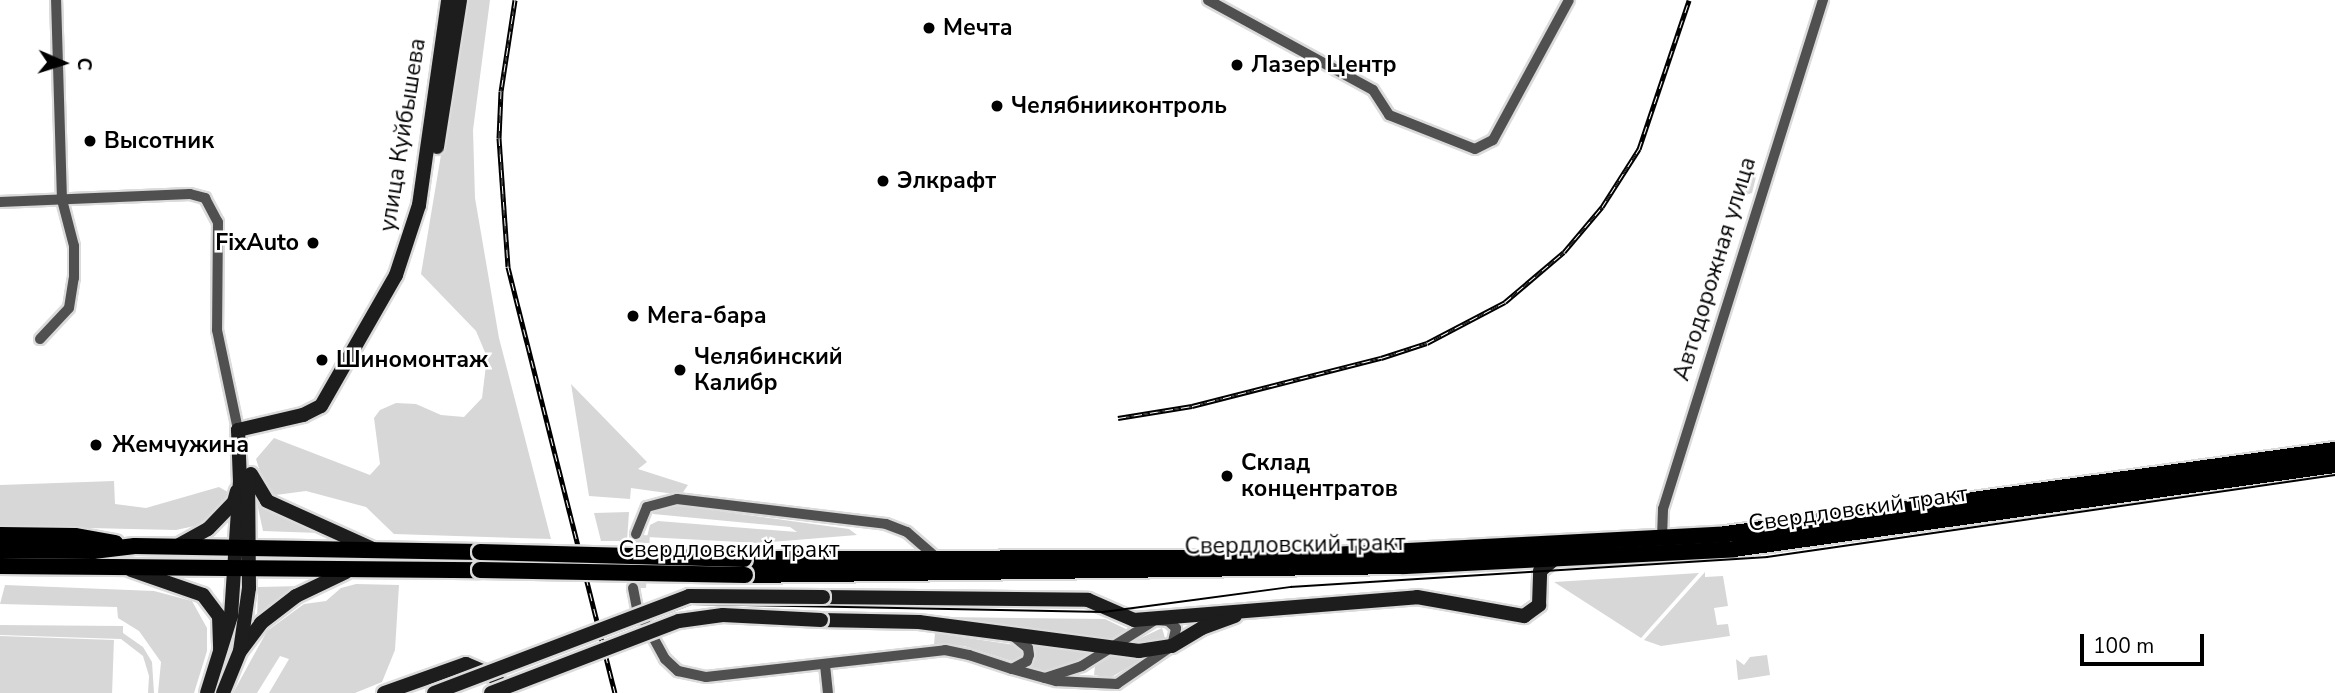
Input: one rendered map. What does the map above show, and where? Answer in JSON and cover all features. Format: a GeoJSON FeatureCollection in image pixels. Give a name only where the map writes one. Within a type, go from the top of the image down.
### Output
{"type":"FeatureCollection","features":[{"type":"Feature","properties":{"kind":"main road","name":"улица Куйбышева"},"geometry":{"type":"LineString","coordinates":[[242,433],[306,421],[331,400],[417,242],[428,206],[448,0]]}},
{"type":"Feature","properties":{"kind":"main road","name":"улица Куйбышева"},"geometry":{"type":"LineString","coordinates":[[439,99],[460,0]]}},
{"type":"Feature","properties":{"kind":"main road"},"geometry":{"type":"LineString","coordinates":[[240,651],[248,467],[242,433]]}},
{"type":"Feature","properties":{"kind":"main road"},"geometry":{"type":"LineString","coordinates":[[242,433],[240,483],[243,548]]}},
{"type":"Feature","properties":{"kind":"main road","name":"Свердловский тракт"},"geometry":{"type":"LineString","coordinates":[[0,566],[480,570],[1514,562],[1553,560],[1662,546],[2335,450]]}},
{"type":"Feature","properties":{"kind":"main road","name":"Свердловский тракт"},"geometry":{"type":"LineString","coordinates":[[135,546],[480,552],[744,567],[938,559],[1273,558],[1770,545],[2335,465]]}},
{"type":"Feature","properties":{"kind":"main road"},"geometry":{"type":"LineString","coordinates":[[248,467],[267,501],[379,552]]}},
{"type":"Feature","properties":{"kind":"main road"},"geometry":{"type":"LineString","coordinates":[[177,547],[208,528],[234,502],[240,483]]}},
{"type":"Feature","properties":{"kind":"main road"},"geometry":{"type":"LineString","coordinates":[[0,536],[75,537],[135,546]]}},
{"type":"Feature","properties":{"kind":"main road"},"geometry":{"type":"LineString","coordinates":[[0,551],[93,551],[135,546]]}},
{"type":"Feature","properties":{"kind":"main road"},"geometry":{"type":"LineString","coordinates":[[434,693],[689,596],[1088,600],[1127,619],[1155,620],[1267,607],[1417,597],[1529,615],[1539,605],[1539,576],[1553,560]]}},
{"type":"Feature","properties":{"kind":"main road"},"geometry":{"type":"LineString","coordinates":[[1514,562],[1539,576]]}},
{"type":"Feature","properties":{"kind":"main road"},"geometry":{"type":"LineString","coordinates":[[223,693],[240,651],[261,623],[306,589],[332,576],[365,568]]}},
{"type":"Feature","properties":{"kind":"main road"},"geometry":{"type":"LineString","coordinates":[[129,569],[202,595],[212,603],[219,616],[220,661]]}},
{"type":"Feature","properties":{"kind":"main road"},"geometry":{"type":"LineString","coordinates":[[207,693],[229,633],[242,570]]}},
{"type":"Feature","properties":{"kind":"main road"},"geometry":{"type":"LineString","coordinates":[[491,693],[678,621],[723,615],[919,622],[1010,634],[1105,652],[1171,646],[1219,621],[1267,607]]}},
{"type":"Feature","properties":{"kind":"main road"},"geometry":{"type":"LineString","coordinates":[[384,693],[466,664],[492,675],[508,693]]}},
{"type":"Feature","properties":{"kind":"street"},"geometry":{"type":"LineString","coordinates":[[40,339],[69,308],[72,295],[74,246],[62,200],[56,0]]}},
{"type":"Feature","properties":{"kind":"street"},"geometry":{"type":"LineString","coordinates":[[1209,0],[1373,90],[1389,115],[1475,149],[1493,140],[1569,0]]}},
{"type":"Feature","properties":{"kind":"street","name":"Автодорожная улица"},"geometry":{"type":"LineString","coordinates":[[1662,546],[1663,509],[1822,0]]}},
{"type":"Feature","properties":{"kind":"street"},"geometry":{"type":"LineString","coordinates":[[0,202],[190,194],[205,198],[215,209],[218,330],[234,409],[242,433]]}},
{"type":"Feature","properties":{"kind":"street"},"geometry":{"type":"LineString","coordinates":[[640,535],[647,507],[677,499],[886,524],[906,532],[938,559]]}},
{"type":"Feature","properties":{"kind":"street"},"geometry":{"type":"LineString","coordinates":[[637,588],[636,603],[659,650],[671,665],[688,675],[825,665],[945,650],[1045,678],[1117,684],[1171,646],[1176,628],[1168,621],[1155,620],[1068,673],[1045,678]]}},
{"type":"Feature","properties":{"kind":"street"},"geometry":{"type":"LineString","coordinates":[[1010,634],[1028,648],[1029,655],[1027,662],[1012,669]]}},
{"type":"Feature","properties":{"kind":"street"},"geometry":{"type":"LineString","coordinates":[[1105,652],[1090,671],[1106,684]]}},
{"type":"Feature","properties":{"kind":"street"},"geometry":{"type":"LineString","coordinates":[[825,665],[828,693]]}},
{"type":"Feature","properties":{"kind":"shaded area"},"geometry":{"type":"Polygon","coordinates":[[[467,0],[490,0],[473,130],[475,198],[499,338],[551,539],[394,534],[366,507],[306,491],[268,496],[256,459],[274,438],[370,475],[380,464],[374,418],[380,410],[396,403],[416,404],[441,415],[464,417],[482,398],[487,357],[476,331],[421,274],[467,0]]]}},
{"type":"Feature","properties":{"kind":"shaded area"},"geometry":{"type":"Polygon","coordinates":[[[1749,169],[1757,173],[1752,193],[1746,195],[1744,183],[1749,169]]]}},
{"type":"Feature","properties":{"kind":"shaded area"},"geometry":{"type":"Polygon","coordinates":[[[571,384],[647,462],[638,469],[688,485],[681,495],[631,488],[630,499],[589,496],[571,384]]]}},
{"type":"Feature","properties":{"kind":"shaded area"},"geometry":{"type":"Polygon","coordinates":[[[114,481],[115,504],[146,508],[219,487],[233,495],[204,524],[176,530],[0,526],[0,485],[114,481]]]}},
{"type":"Feature","properties":{"kind":"shaded area"},"geometry":{"type":"Polygon","coordinates":[[[257,503],[319,533],[263,531],[257,503]]]}},
{"type":"Feature","properties":{"kind":"shaded area"},"geometry":{"type":"Polygon","coordinates":[[[669,504],[849,529],[857,535],[758,543],[647,537],[650,525],[658,521],[797,532],[790,527],[653,514],[653,508],[669,504]]]}},
{"type":"Feature","properties":{"kind":"shaded area"},"geometry":{"type":"Polygon","coordinates":[[[629,512],[627,541],[601,541],[594,513],[629,512]]]}},
{"type":"Feature","properties":{"kind":"shaded area"},"geometry":{"type":"Polygon","coordinates":[[[1705,572],[1705,577],[1723,576],[1728,606],[1714,608],[1717,625],[1728,624],[1730,636],[1661,646],[1644,640],[1705,572]]]}},
{"type":"Feature","properties":{"kind":"shaded area"},"geometry":{"type":"Polygon","coordinates":[[[1699,573],[1641,638],[1554,582],[1699,573]]]}},
{"type":"Feature","properties":{"kind":"shaded area"},"geometry":{"type":"Polygon","coordinates":[[[356,584],[399,585],[395,650],[382,682],[355,693],[269,693],[289,659],[280,656],[257,693],[233,693],[267,631],[304,604],[326,601],[341,588],[356,584]]]}},
{"type":"Feature","properties":{"kind":"shaded area"},"geometry":{"type":"Polygon","coordinates":[[[5,585],[154,591],[192,601],[207,628],[207,651],[194,693],[158,693],[161,662],[139,631],[118,618],[117,607],[0,604],[5,585]]]}},
{"type":"Feature","properties":{"kind":"shaded area"},"geometry":{"type":"Polygon","coordinates":[[[238,586],[236,634],[213,693],[231,641],[238,586]]]}},
{"type":"Feature","properties":{"kind":"shaded area"},"geometry":{"type":"Polygon","coordinates":[[[303,586],[257,621],[258,587],[303,586]]]}},
{"type":"Feature","properties":{"kind":"shaded area"},"geometry":{"type":"Polygon","coordinates":[[[946,617],[1105,619],[1128,630],[1108,643],[946,617]]]}},
{"type":"Feature","properties":{"kind":"shaded area"},"geometry":{"type":"Polygon","coordinates":[[[0,625],[123,626],[123,633],[143,647],[152,662],[154,693],[148,693],[149,676],[143,656],[121,639],[0,635],[0,625]]]}},
{"type":"Feature","properties":{"kind":"shaded area"},"geometry":{"type":"Polygon","coordinates":[[[1162,628],[1165,638],[1154,645],[1124,646],[1162,628]]]}},
{"type":"Feature","properties":{"kind":"shaded area"},"geometry":{"type":"Polygon","coordinates":[[[935,633],[1015,645],[1022,649],[1023,658],[1015,662],[964,646],[934,644],[935,633]]]}},
{"type":"Feature","properties":{"kind":"shaded area"},"geometry":{"type":"Polygon","coordinates":[[[0,636],[114,640],[112,693],[0,693],[0,636]]]}},
{"type":"Feature","properties":{"kind":"shaded area"},"geometry":{"type":"Polygon","coordinates":[[[1030,643],[1094,652],[1058,671],[1042,671],[1028,668],[1034,652],[1030,643]]]}},
{"type":"Feature","properties":{"kind":"shaded area"},"geometry":{"type":"Polygon","coordinates":[[[1767,655],[1770,675],[1738,680],[1736,659],[1744,665],[1750,657],[1767,655]]]}},
{"type":"Feature","properties":{"kind":"shaded area"},"geometry":{"type":"Polygon","coordinates":[[[1110,657],[1144,658],[1110,678],[1094,675],[1095,666],[1110,657]]]}},
{"type":"Feature","properties":{"kind":"tunnel"},"geometry":{"type":"LineString","coordinates":[[633,588],[636,534]]}},
{"type":"Feature","properties":{"kind":"tunnel"},"geometry":{"type":"LineString","coordinates":[[641,588],[645,535]]}},
{"type":"Feature","properties":{"kind":"tram line"},"geometry":{"type":"LineString","coordinates":[[456,693],[691,604],[1103,612],[1291,587],[1767,557],[2335,475]]}},
{"type":"Feature","properties":{"kind":"railway"},"geometry":{"type":"LineString","coordinates":[[515,0],[501,91],[499,138],[508,267],[615,693]]}},
{"type":"Feature","properties":{"kind":"railway"},"geometry":{"type":"LineString","coordinates":[[1118,418],[1192,406],[1381,358],[1427,343],[1505,302],[1564,252],[1602,207],[1639,149],[1689,0]]}},
{"type":"Feature","properties":{"kind":"place","name":"Мечта"},"geometry":{"type":"Point","coordinates":[929,28]}},
{"type":"Feature","properties":{"kind":"place","name":"Лазер Центр"},"geometry":{"type":"Point","coordinates":[1237,65]}},
{"type":"Feature","properties":{"kind":"place","name":"Челябнииконтроль"},"geometry":{"type":"Point","coordinates":[997,106]}},
{"type":"Feature","properties":{"kind":"place","name":"Высотник"},"geometry":{"type":"Point","coordinates":[90,141]}},
{"type":"Feature","properties":{"kind":"place","name":"Элкрафт"},"geometry":{"type":"Point","coordinates":[883,181]}},
{"type":"Feature","properties":{"kind":"place","name":"FixAuto"},"geometry":{"type":"Point","coordinates":[313,243]}},
{"type":"Feature","properties":{"kind":"place","name":"Мега-бара"},"geometry":{"type":"Point","coordinates":[633,316]}},
{"type":"Feature","properties":{"kind":"place","name":"Шиномонтаж"},"geometry":{"type":"Point","coordinates":[322,360]}},
{"type":"Feature","properties":{"kind":"place","name":"Челябинский Калибр"},"geometry":{"type":"Point","coordinates":[680,370]}},
{"type":"Feature","properties":{"kind":"place","name":"Жемчужина"},"geometry":{"type":"Point","coordinates":[96,445]}},
{"type":"Feature","properties":{"kind":"place","name":"Склад концентратов"},"geometry":{"type":"Point","coordinates":[1227,476]}}]}
